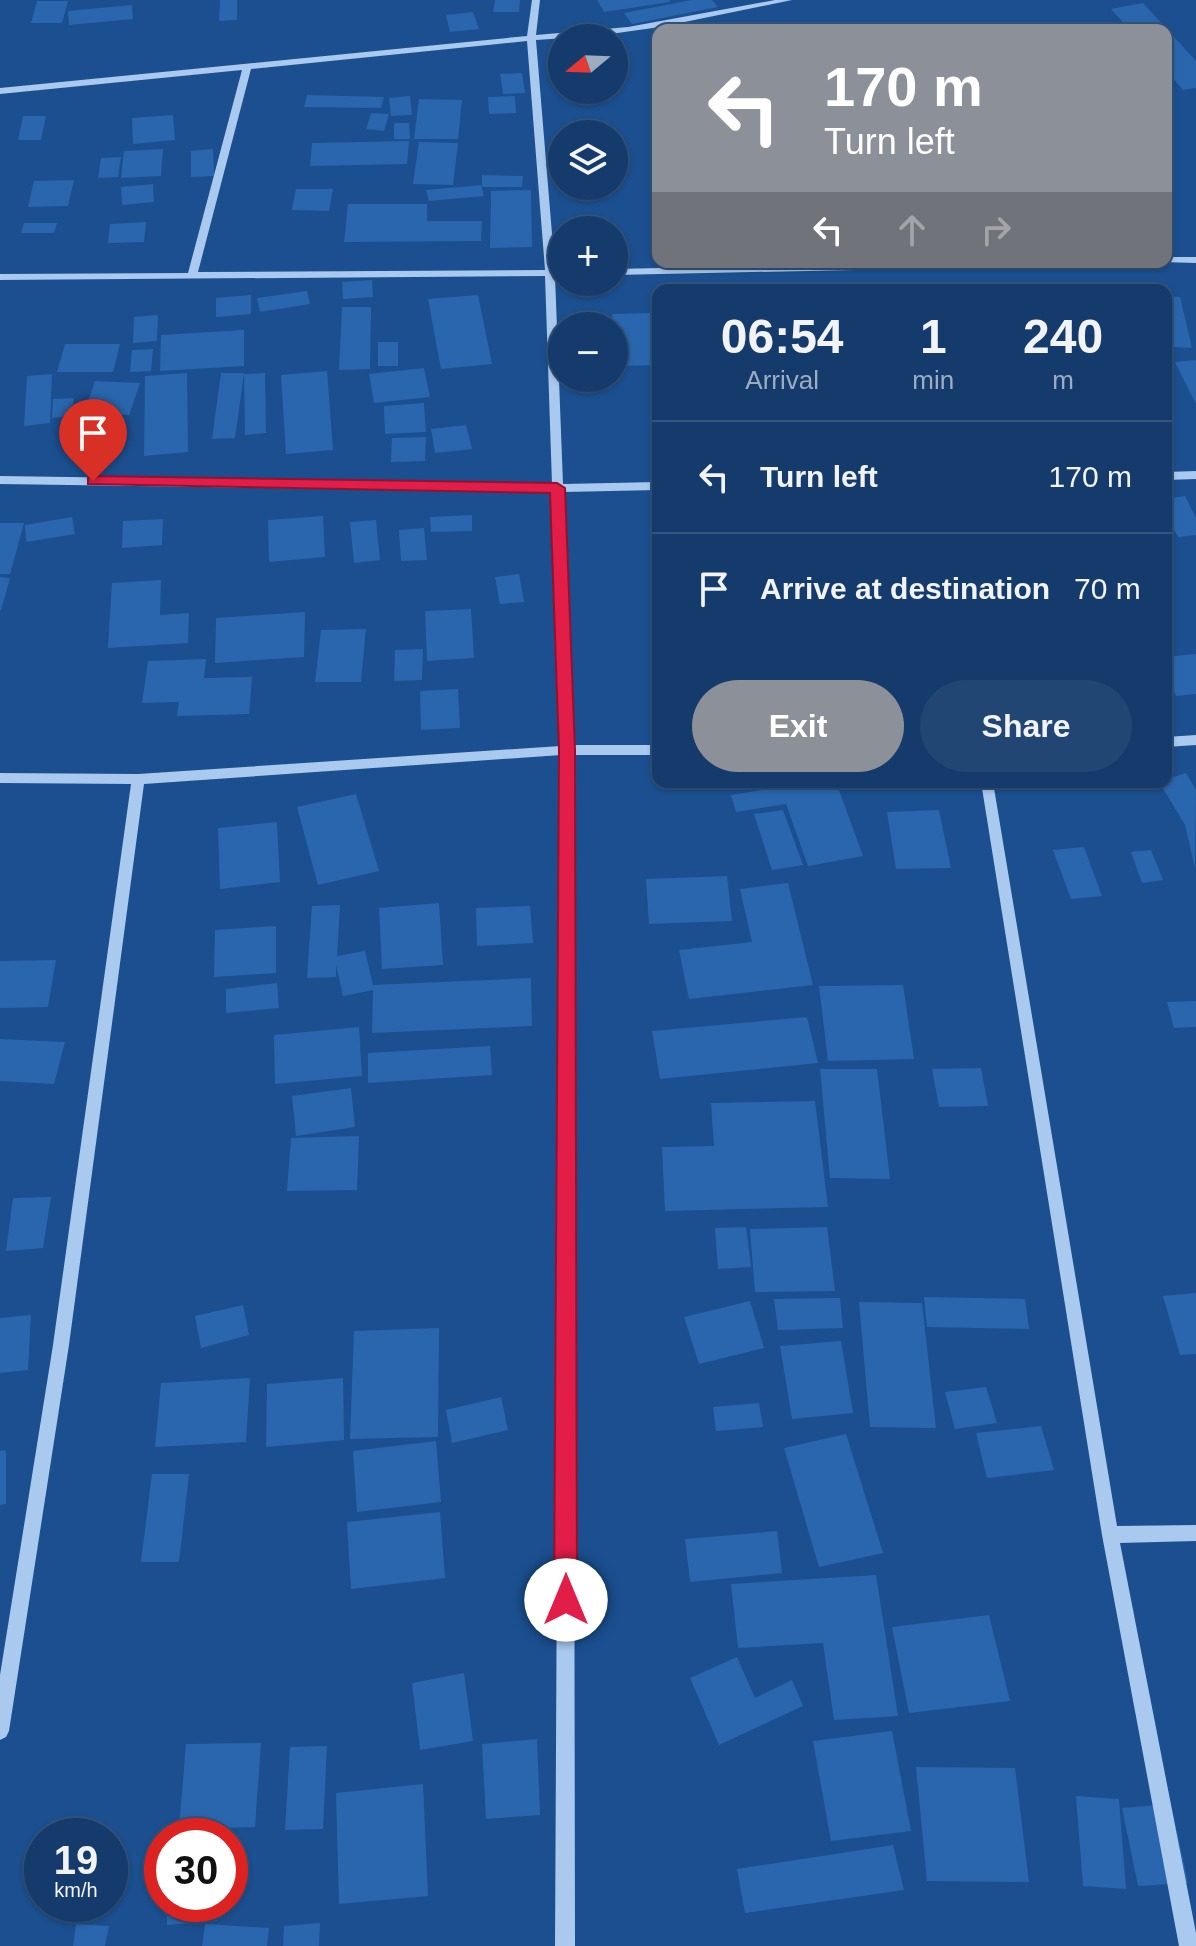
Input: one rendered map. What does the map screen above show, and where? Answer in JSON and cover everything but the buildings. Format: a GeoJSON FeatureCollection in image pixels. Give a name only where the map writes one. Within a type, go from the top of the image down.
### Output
{"type":"FeatureCollection","features":[{"type":"Feature","properties":{"kind":"street"},"geometry":{"type":"LineString","coordinates":[[536,0],[531,38],[550,216]]}},
{"type":"Feature","properties":{"kind":"street"},"geometry":{"type":"LineString","coordinates":[[667,24],[788,0]]}},
{"type":"Feature","properties":{"kind":"street"},"geometry":{"type":"LineString","coordinates":[[0,91],[531,38],[581,37],[652,27]]}},
{"type":"Feature","properties":{"kind":"street"},"geometry":{"type":"LineString","coordinates":[[192,276],[247,67]]}},
{"type":"Feature","properties":{"kind":"street"},"geometry":{"type":"LineString","coordinates":[[1172,260],[1196,260]]}},
{"type":"Feature","properties":{"kind":"street"},"geometry":{"type":"LineString","coordinates":[[628,272],[806,268]]}},
{"type":"Feature","properties":{"kind":"street"},"geometry":{"type":"LineString","coordinates":[[0,277],[548,273]]}},
{"type":"Feature","properties":{"kind":"street"},"geometry":{"type":"LineString","coordinates":[[556,296],[557,488],[567,750],[565,1946]]}},
{"type":"Feature","properties":{"kind":"street"},"geometry":{"type":"LineString","coordinates":[[1172,476],[1196,475]]}},
{"type":"Feature","properties":{"kind":"street"},"geometry":{"type":"LineString","coordinates":[[0,480],[557,488],[652,486]]}},
{"type":"Feature","properties":{"kind":"street"},"geometry":{"type":"LineString","coordinates":[[1172,742],[1196,740]]}},
{"type":"Feature","properties":{"kind":"street"},"geometry":{"type":"LineString","coordinates":[[0,778],[138,779],[567,750],[652,750]]}},
{"type":"Feature","properties":{"kind":"street"},"geometry":{"type":"LineString","coordinates":[[0,1731],[61,1345],[138,779]]}},
{"type":"Feature","properties":{"kind":"street"},"geometry":{"type":"LineString","coordinates":[[988,788],[1110,1535],[1189,1946]]}},
{"type":"Feature","properties":{"kind":"street"},"geometry":{"type":"LineString","coordinates":[[1110,1535],[1196,1533]]}},
{"type":"Feature","properties":{"kind":"route"},"geometry":{"type":"LineString","coordinates":[[93,481],[557,488],[567,750],[566,1600]]}}]}
